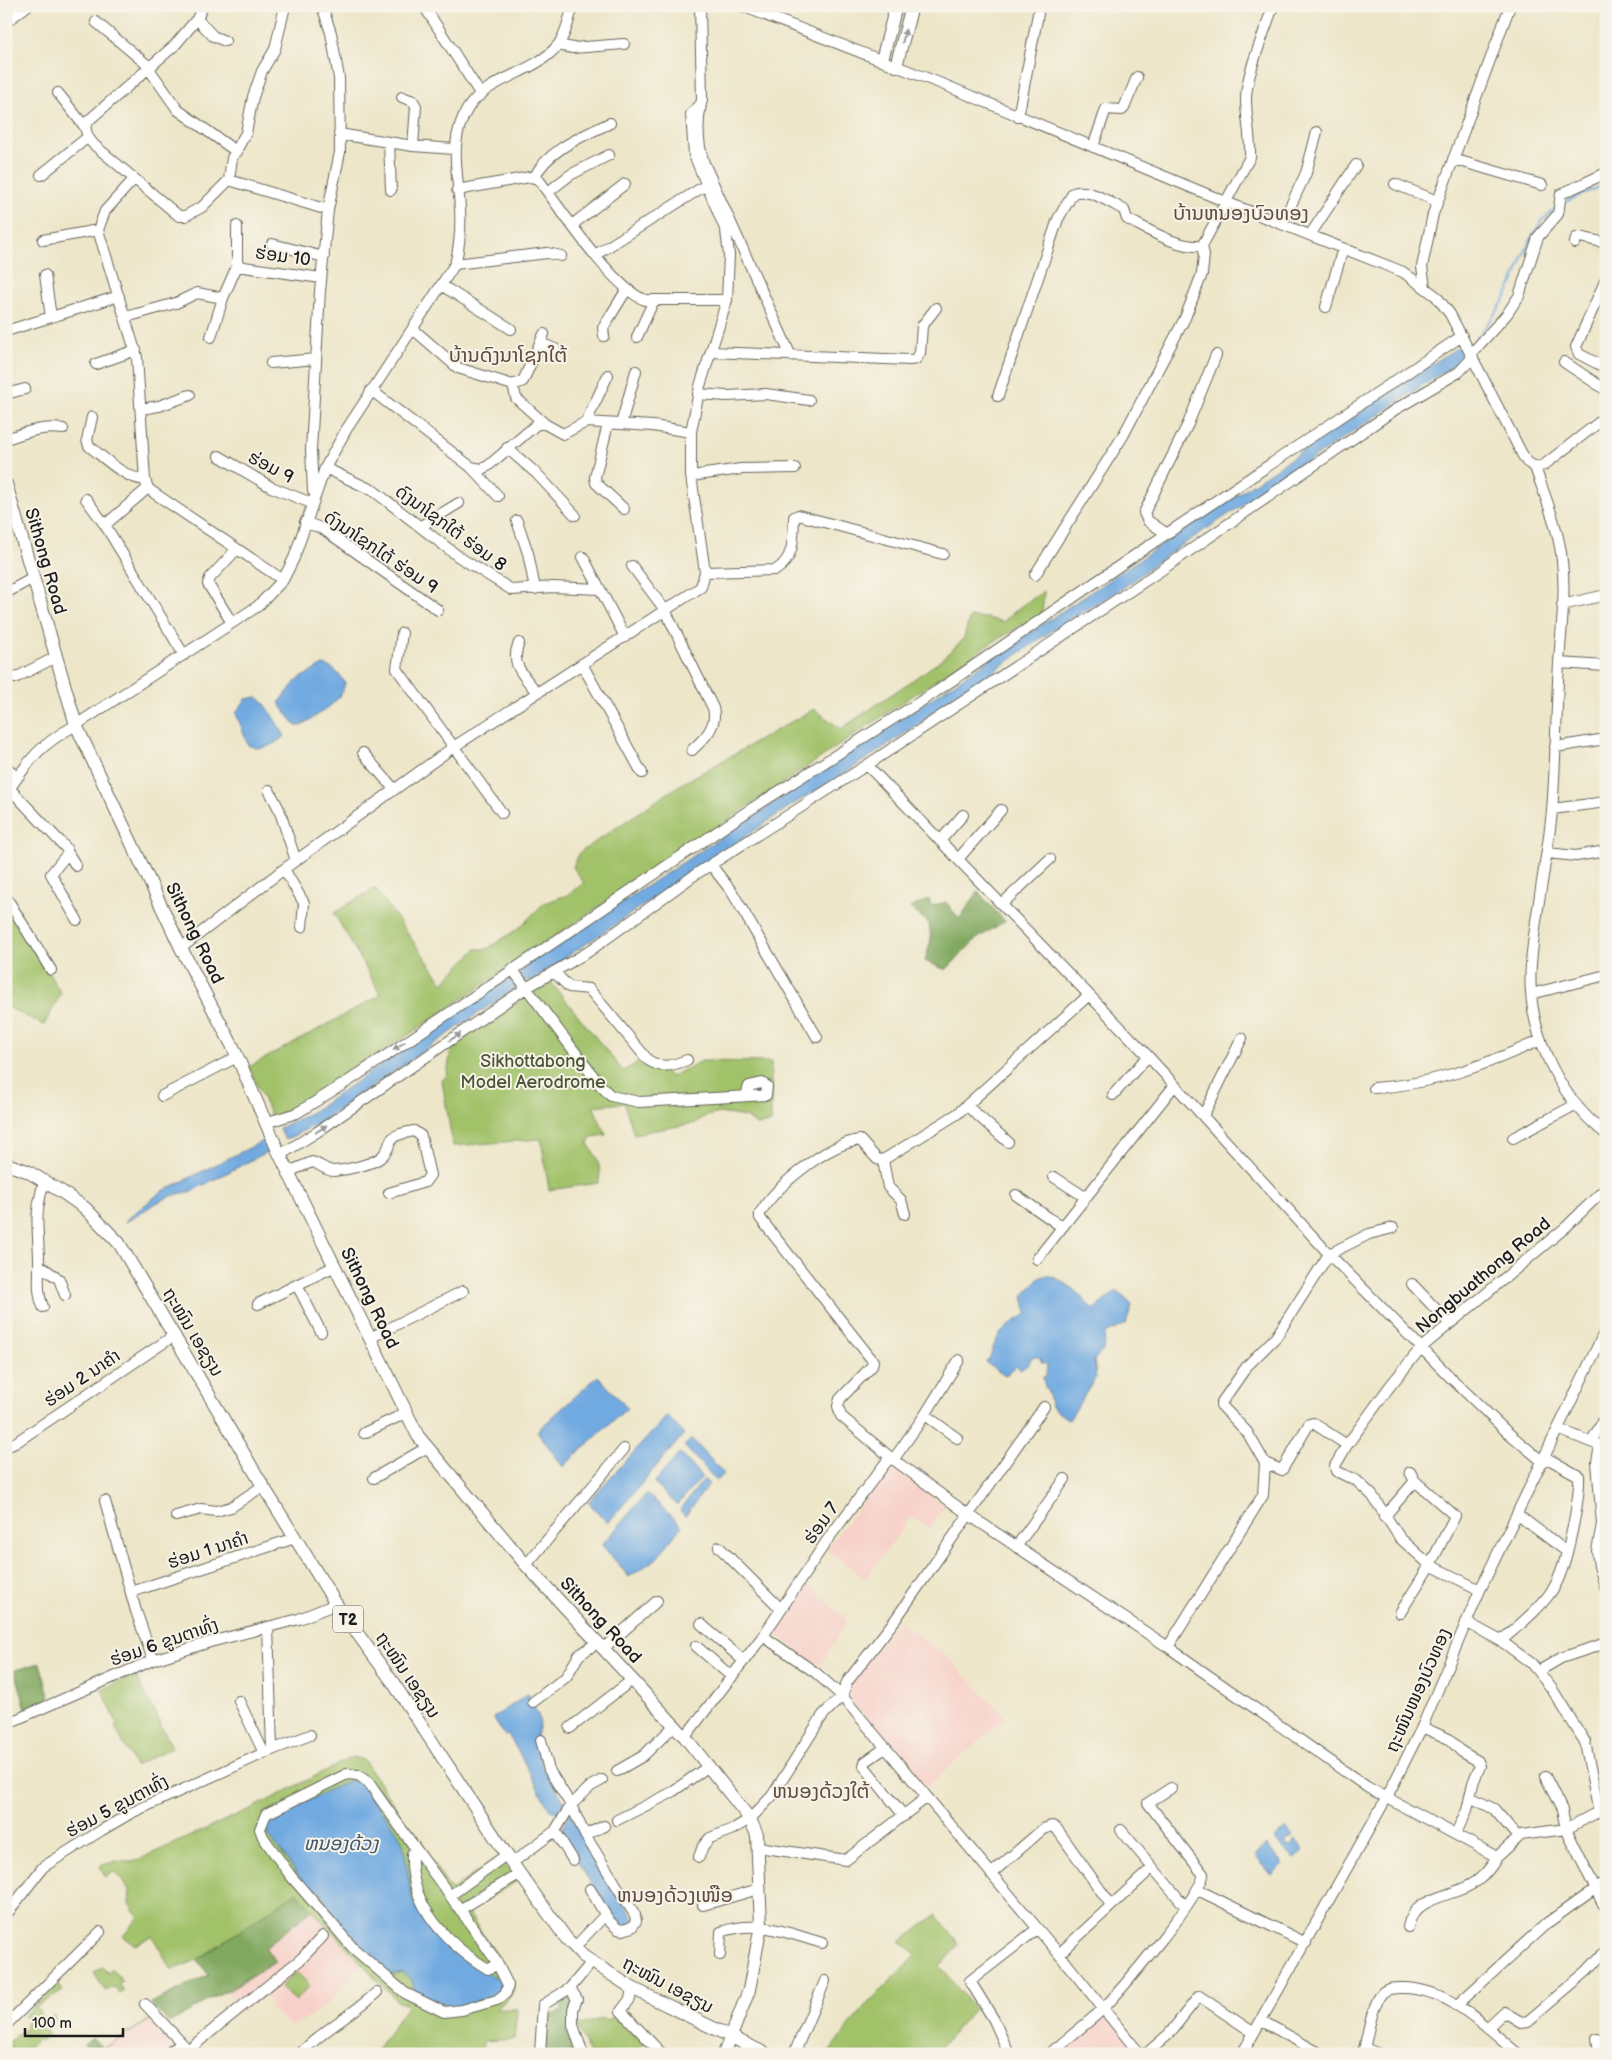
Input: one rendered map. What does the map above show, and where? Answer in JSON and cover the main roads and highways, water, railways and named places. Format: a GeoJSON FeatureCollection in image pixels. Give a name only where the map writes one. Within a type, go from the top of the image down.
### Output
{"type":"FeatureCollection","features":[{"type":"Feature","properties":{"kind":"main road"},"geometry":{"type":"LineString","coordinates":[[882,60],[896,6]]}},
{"type":"Feature","properties":{"kind":"main road"},"geometry":{"type":"LineString","coordinates":[[896,66],[912,6]]}},
{"type":"Feature","properties":{"kind":"main road","name":"Sithong Road"},"geometry":{"type":"LineString","coordinates":[[6,484],[76,725],[181,948],[237,1058],[288,1172],[406,1413],[426,1448],[526,1565],[685,1737],[750,1819],[757,1835],[760,1925],[749,1990],[724,2054]]}},
{"type":"Feature","properties":{"kind":"main road","name":"ຖະໜົນ ເອຊຽນ"},"geometry":{"type":"LineString","coordinates":[[6,1164],[26,1171],[85,1208],[119,1243],[263,1486],[336,1604],[392,1681],[512,1864],[575,1948],[592,1962],[632,1988],[766,2054]]}},
{"type":"Feature","properties":{"kind":"water"},"geometry":{"type":"Polygon","coordinates":[[[1461,345],[1467,356],[1152,565],[1114,594],[1047,634],[889,744],[792,805],[532,980],[525,981],[321,1122],[285,1140],[279,1128],[312,1112],[498,985],[514,978],[526,965],[821,772],[1461,345]]]}},
{"type":"Feature","properties":{"kind":"water"},"geometry":{"type":"Polygon","coordinates":[[[323,665],[333,669],[341,677],[345,683],[343,690],[328,708],[301,726],[296,726],[279,703],[297,680],[323,665]]]}},
{"type":"Feature","properties":{"kind":"water"},"geometry":{"type":"Polygon","coordinates":[[[257,697],[265,704],[285,736],[272,745],[263,748],[248,745],[236,713],[246,699],[257,697]]]}},
{"type":"Feature","properties":{"kind":"water"},"geometry":{"type":"Polygon","coordinates":[[[267,1139],[271,1150],[190,1192],[164,1199],[125,1223],[127,1219],[161,1192],[267,1139]]]}},
{"type":"Feature","properties":{"kind":"water"},"geometry":{"type":"Polygon","coordinates":[[[1047,1275],[1067,1284],[1093,1310],[1117,1291],[1132,1305],[1126,1324],[1105,1334],[1103,1351],[1094,1360],[1096,1377],[1069,1420],[1051,1407],[1043,1377],[1046,1376],[1047,1364],[1041,1363],[1040,1357],[1031,1357],[1029,1364],[1020,1370],[1016,1366],[1005,1376],[985,1362],[989,1358],[994,1344],[1002,1332],[1009,1325],[1027,1314],[1023,1296],[1039,1278],[1047,1275]]]}},
{"type":"Feature","properties":{"kind":"water"},"geometry":{"type":"Polygon","coordinates":[[[598,1376],[627,1408],[563,1467],[537,1431],[598,1376]]]}},
{"type":"Feature","properties":{"kind":"water"},"geometry":{"type":"Polygon","coordinates":[[[667,1416],[684,1434],[608,1523],[588,1502],[667,1416]]]}},
{"type":"Feature","properties":{"kind":"water"},"geometry":{"type":"Polygon","coordinates":[[[692,1439],[724,1474],[717,1481],[684,1446],[692,1439]]]}},
{"type":"Feature","properties":{"kind":"water"},"geometry":{"type":"Polygon","coordinates":[[[680,1453],[702,1477],[677,1505],[654,1483],[680,1453]]]}},
{"type":"Feature","properties":{"kind":"water"},"geometry":{"type":"Polygon","coordinates":[[[704,1479],[709,1484],[685,1516],[680,1510],[704,1479]]]}},
{"type":"Feature","properties":{"kind":"water"},"geometry":{"type":"Polygon","coordinates":[[[647,1493],[682,1526],[656,1559],[629,1577],[602,1545],[647,1493]]]}},
{"type":"Feature","properties":{"kind":"water"},"geometry":{"type":"Polygon","coordinates":[[[528,1694],[538,1714],[540,1724],[536,1735],[542,1766],[567,1806],[561,1817],[557,1812],[550,1810],[514,1744],[508,1735],[505,1736],[493,1718],[528,1694]]]}},
{"type":"Feature","properties":{"kind":"water","name":"ຫນອງດ້ວງ"},"geometry":{"type":"Polygon","coordinates":[[[349,1780],[361,1784],[397,1831],[403,1843],[412,1898],[428,1925],[453,1950],[481,1970],[499,1979],[504,1988],[501,1993],[454,2009],[415,1994],[412,1980],[402,1972],[390,1975],[357,1946],[327,1911],[326,1900],[318,1889],[309,1889],[269,1836],[266,1826],[278,1815],[349,1780]]]}},
{"type":"Feature","properties":{"kind":"water"},"geometry":{"type":"Polygon","coordinates":[[[569,1812],[634,1919],[624,1928],[611,1918],[561,1833],[569,1812]]]}},
{"type":"Feature","properties":{"kind":"water"},"geometry":{"type":"Polygon","coordinates":[[[1286,1828],[1294,1837],[1286,1841],[1286,1845],[1292,1847],[1296,1839],[1304,1851],[1294,1859],[1274,1839],[1286,1828]]]}},
{"type":"Feature","properties":{"kind":"water"},"geometry":{"type":"Polygon","coordinates":[[[1267,1845],[1284,1864],[1272,1875],[1255,1856],[1267,1845]]]}},
{"type":"Feature","properties":{"kind":"waterway"},"geometry":{"type":"LineString","coordinates":[[1563,203],[1606,184]]}},
{"type":"Feature","properties":{"kind":"waterway"},"geometry":{"type":"LineString","coordinates":[[1477,338],[1505,299],[1532,236],[1546,217],[1555,209]]}},
{"type":"Feature","properties":{"kind":"district","name":"ບ້ານຫນອງບົວທອງ"},"geometry":{"type":"Point","coordinates":[1241,213]}},
{"type":"Feature","properties":{"kind":"district","name":"ບ້ານດົງນາໂຊກໃຕ້"},"geometry":{"type":"Point","coordinates":[508,355]}},
{"type":"Feature","properties":{"kind":"district","name":"ຫນອງດ້ວງໃຕ້"},"geometry":{"type":"Point","coordinates":[821,1791]}},
{"type":"Feature","properties":{"kind":"district","name":"ຫນອງດ້ວງເໜືອ"},"geometry":{"type":"Point","coordinates":[675,1895]}},
{"type":"Feature","properties":{"kind":"park label","name":"Sikhottabong Model Aerodrome"},"geometry":{"type":"Point","coordinates":[533,1071]}}]}
